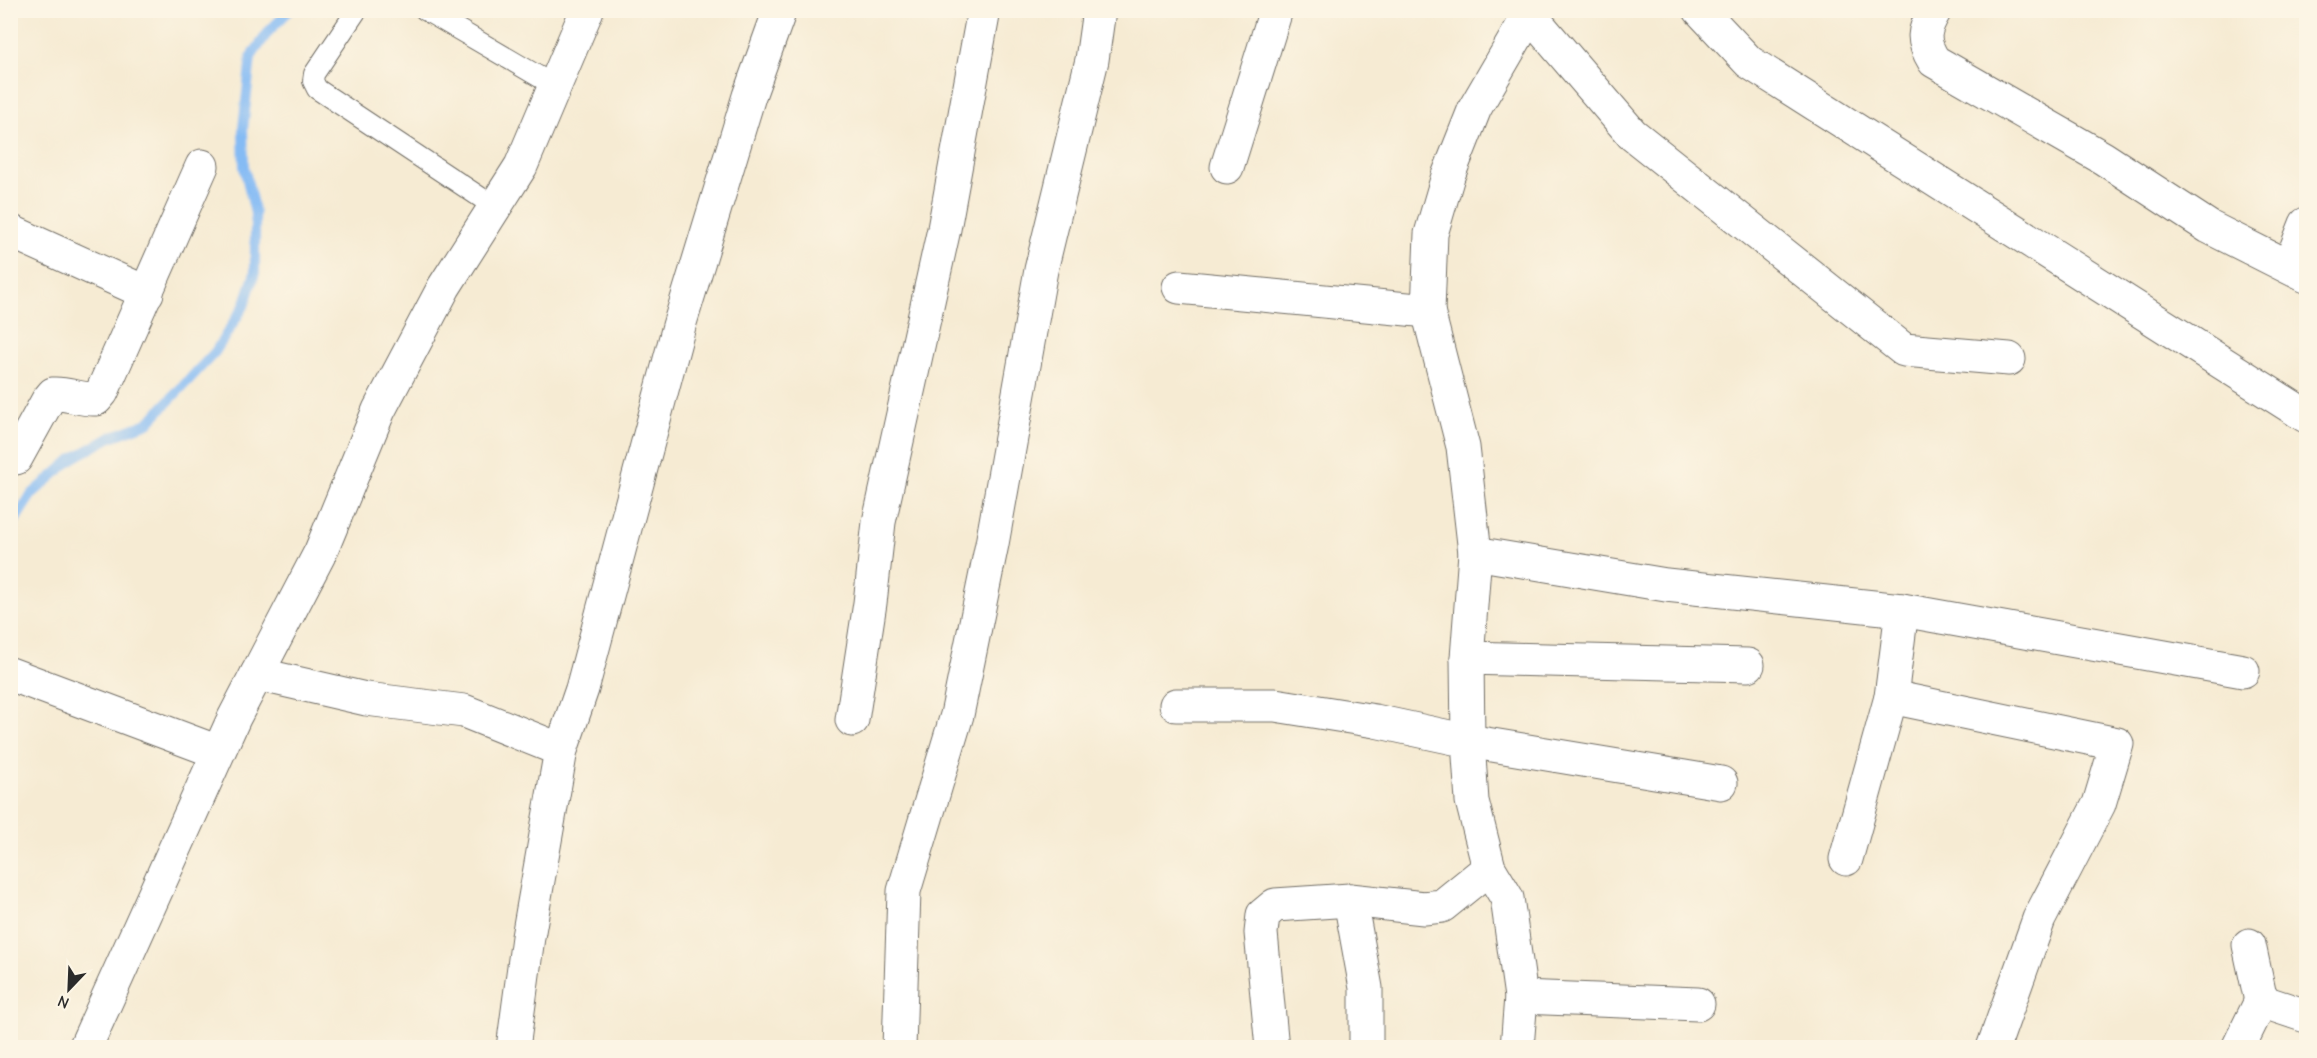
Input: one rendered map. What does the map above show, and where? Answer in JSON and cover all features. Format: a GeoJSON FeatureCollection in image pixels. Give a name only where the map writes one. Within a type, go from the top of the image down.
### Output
{"type":"FeatureCollection","features":[{"type":"Feature","properties":{"kind":"street"},"geometry":{"type":"LineString","coordinates":[[85,1047],[218,752],[321,551],[380,410],[444,287],[521,166],[587,10]]}},
{"type":"Feature","properties":{"kind":"street"},"geometry":{"type":"LineString","coordinates":[[513,1047],[528,937],[561,750],[582,689],[679,326],[748,96],[780,10]]}},
{"type":"Feature","properties":{"kind":"street"},"geometry":{"type":"LineString","coordinates":[[852,720],[870,603],[879,522],[944,229],[984,10]]}},
{"type":"Feature","properties":{"kind":"street"},"geometry":{"type":"LineString","coordinates":[[899,1047],[904,891],[957,715],[992,544],[1041,270],[1092,60],[1098,10]]}},
{"type":"Feature","properties":{"kind":"street"},"geometry":{"type":"LineString","coordinates":[[1227,167],[1276,10]]}},
{"type":"Feature","properties":{"kind":"street"},"geometry":{"type":"LineString","coordinates":[[1700,10],[1749,62],[2307,416]]}},
{"type":"Feature","properties":{"kind":"street"},"geometry":{"type":"LineString","coordinates":[[1935,10],[1925,27],[1925,47],[1934,61],[2103,158],[2209,227],[2298,271],[2307,224]]}},
{"type":"Feature","properties":{"kind":"street"},"geometry":{"type":"LineString","coordinates":[[1517,1047],[1521,997],[1507,898],[1489,868],[1472,801],[1467,741],[1467,658],[1474,553],[1463,447],[1428,311],[1431,234],[1448,176],[1475,108],[1531,13],[1632,134],[1904,350],[2009,360]]}},
{"type":"Feature","properties":{"kind":"street"},"geometry":{"type":"LineString","coordinates":[[16,458],[53,394],[60,393],[87,400],[96,399],[102,392],[202,166]]}},
{"type":"Feature","properties":{"kind":"street"},"geometry":{"type":"LineString","coordinates":[[10,231],[147,293]]}},
{"type":"Feature","properties":{"kind":"street"},"geometry":{"type":"LineString","coordinates":[[1179,287],[1428,311]]}},
{"type":"Feature","properties":{"kind":"street"},"geometry":{"type":"LineString","coordinates":[[1474,553],[1666,585],[1902,610],[2243,671]]}},
{"type":"Feature","properties":{"kind":"street"},"geometry":{"type":"LineString","coordinates":[[1846,859],[1891,697],[1902,610]]}},
{"type":"Feature","properties":{"kind":"street"},"geometry":{"type":"LineString","coordinates":[[1467,658],[1748,665]]}},
{"type":"Feature","properties":{"kind":"street"},"geometry":{"type":"LineString","coordinates":[[10,674],[218,752]]}},
{"type":"Feature","properties":{"kind":"street"},"geometry":{"type":"LineString","coordinates":[[257,674],[366,699],[464,711],[561,750]]}},
{"type":"Feature","properties":{"kind":"street"},"geometry":{"type":"LineString","coordinates":[[1891,697],[2117,744],[2099,804],[2039,919],[1993,1047]]}},
{"type":"Feature","properties":{"kind":"street"},"geometry":{"type":"LineString","coordinates":[[1176,705],[1275,705],[1375,721],[1467,741],[1721,783]]}},
{"type":"Feature","properties":{"kind":"street"},"geometry":{"type":"LineString","coordinates":[[1272,1047],[1261,933],[1263,915],[1275,905],[1350,900],[1424,908],[1442,906],[1489,868]]}},
{"type":"Feature","properties":{"kind":"street"},"geometry":{"type":"LineString","coordinates":[[1350,900],[1366,988],[1366,1047]]}},
{"type":"Feature","properties":{"kind":"street"},"geometry":{"type":"LineString","coordinates":[[2238,1047],[2261,1001],[2249,945]]}},
{"type":"Feature","properties":{"kind":"street"},"geometry":{"type":"LineString","coordinates":[[1521,997],[1698,1004]]}},
{"type":"Feature","properties":{"kind":"street"},"geometry":{"type":"LineString","coordinates":[[2261,1001],[2307,1016]]}},
{"type":"Feature","properties":{"kind":"lane"},"geometry":{"type":"LineString","coordinates":[[357,10],[314,74],[313,81],[317,89],[495,207]]}},
{"type":"Feature","properties":{"kind":"lane"},"geometry":{"type":"LineString","coordinates":[[425,10],[555,87]]}},
{"type":"Feature","properties":{"kind":"waterway"},"geometry":{"type":"LineString","coordinates":[[10,528],[32,494],[72,459],[111,437],[148,423],[215,352],[244,306],[255,273],[255,213],[244,167],[243,129],[251,57],[269,31],[290,10]]}}]}
